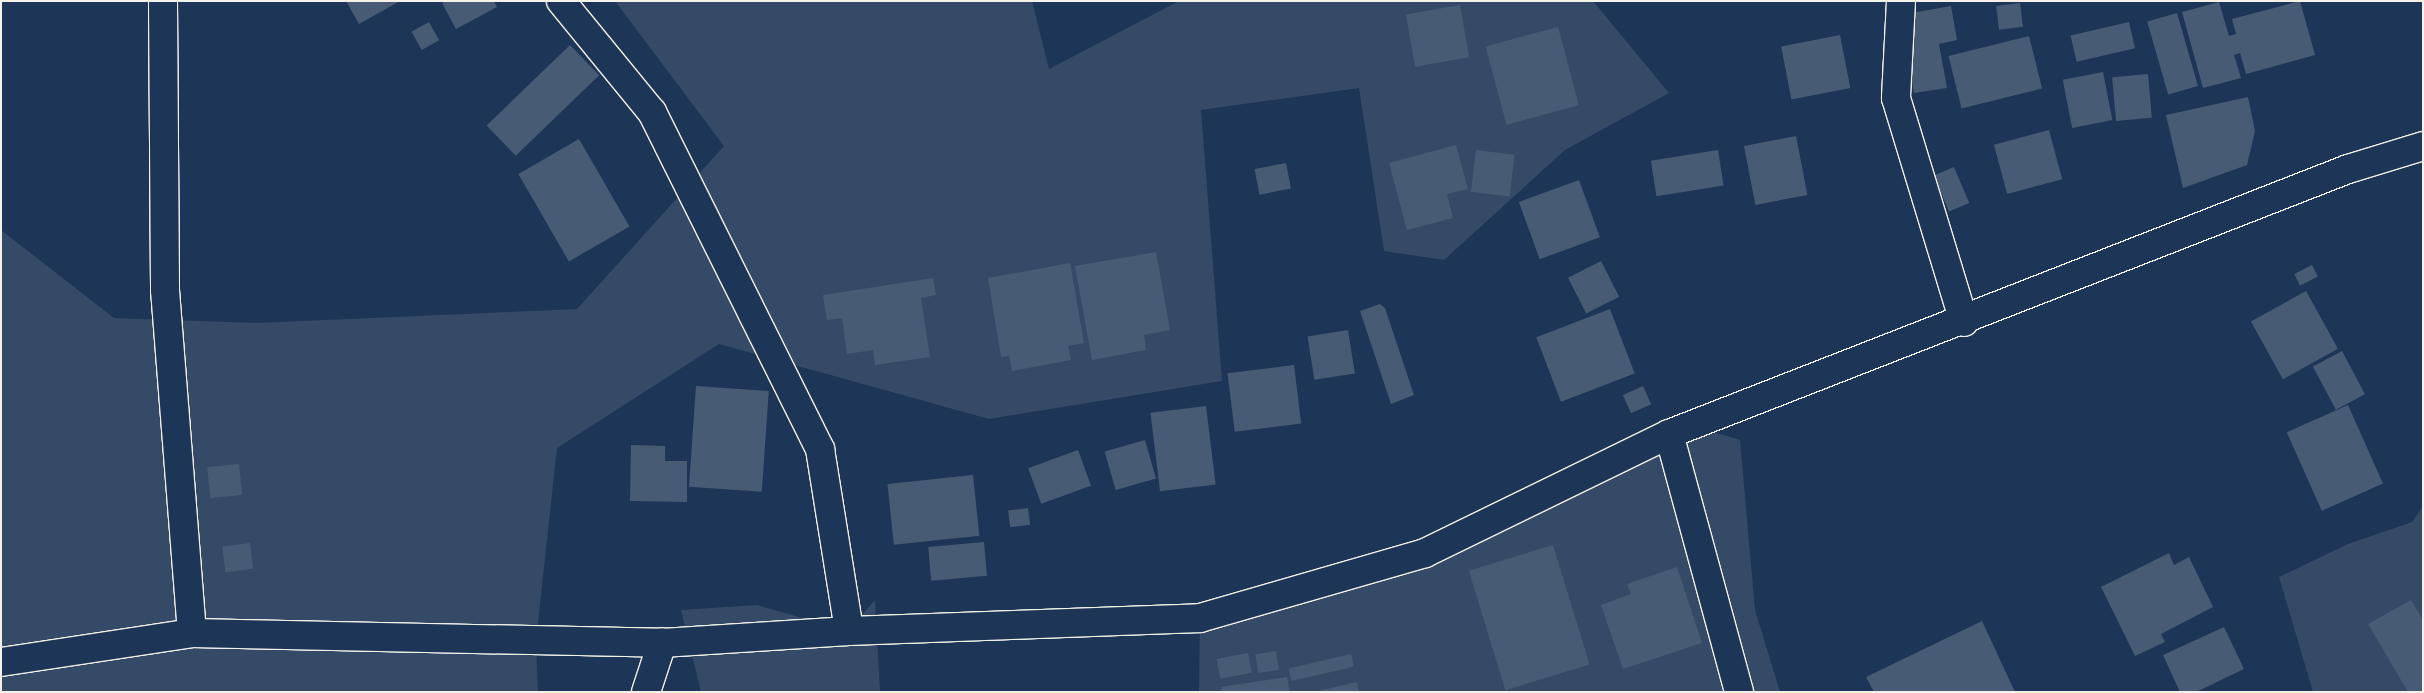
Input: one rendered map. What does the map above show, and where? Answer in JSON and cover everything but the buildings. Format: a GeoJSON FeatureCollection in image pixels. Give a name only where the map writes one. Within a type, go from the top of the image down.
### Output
{"type":"FeatureCollection","features":[{"type":"Feature","properties":{"kind":"street"},"geometry":{"type":"LineString","coordinates":[[163,1],[165,290],[192,633]]}},
{"type":"Feature","properties":{"kind":"street"},"geometry":{"type":"LineString","coordinates":[[561,1],[652,112],[820,449],[849,631]]}},
{"type":"Feature","properties":{"kind":"street"},"geometry":{"type":"LineString","coordinates":[[1901,1],[1896,98],[1964,322]]}},
{"type":"Feature","properties":{"kind":"street"},"geometry":{"type":"LineString","coordinates":[[1,662],[192,633],[662,643],[849,631],[1200,618],[1425,553],[1669,434],[1964,322],[2348,169],[2423,146]]}},
{"type":"Feature","properties":{"kind":"street"},"geometry":{"type":"LineString","coordinates":[[1669,434],[1739,692]]}},
{"type":"Feature","properties":{"kind":"street"},"geometry":{"type":"LineString","coordinates":[[646,692],[662,643]]}},
{"type":"Feature","properties":{"kind":"shaded area"},"geometry":{"type":"Polygon","coordinates":[[[615,1],[1032,1],[1049,69],[1179,1],[1593,1],[1669,93],[1565,150],[1444,260],[1384,251],[1359,88],[1201,110],[1222,381],[989,419],[719,344],[557,448],[536,641],[538,692],[1,692],[1,230],[114,318],[256,323],[577,309],[724,146],[615,1]]]}},
{"type":"Feature","properties":{"kind":"shaded area"},"geometry":{"type":"Polygon","coordinates":[[[1693,426],[1740,440],[1755,610],[1780,692],[1199,692],[1200,618],[1425,553],[1693,426]]]}},
{"type":"Feature","properties":{"kind":"shaded area"},"geometry":{"type":"Polygon","coordinates":[[[2423,506],[2423,692],[2313,692],[2279,577],[2348,544],[2412,522],[2423,506]]]}},
{"type":"Feature","properties":{"kind":"shaded area"},"geometry":{"type":"Polygon","coordinates":[[[875,600],[880,692],[701,692],[681,610],[757,605],[848,631],[875,600]]]}}]}
